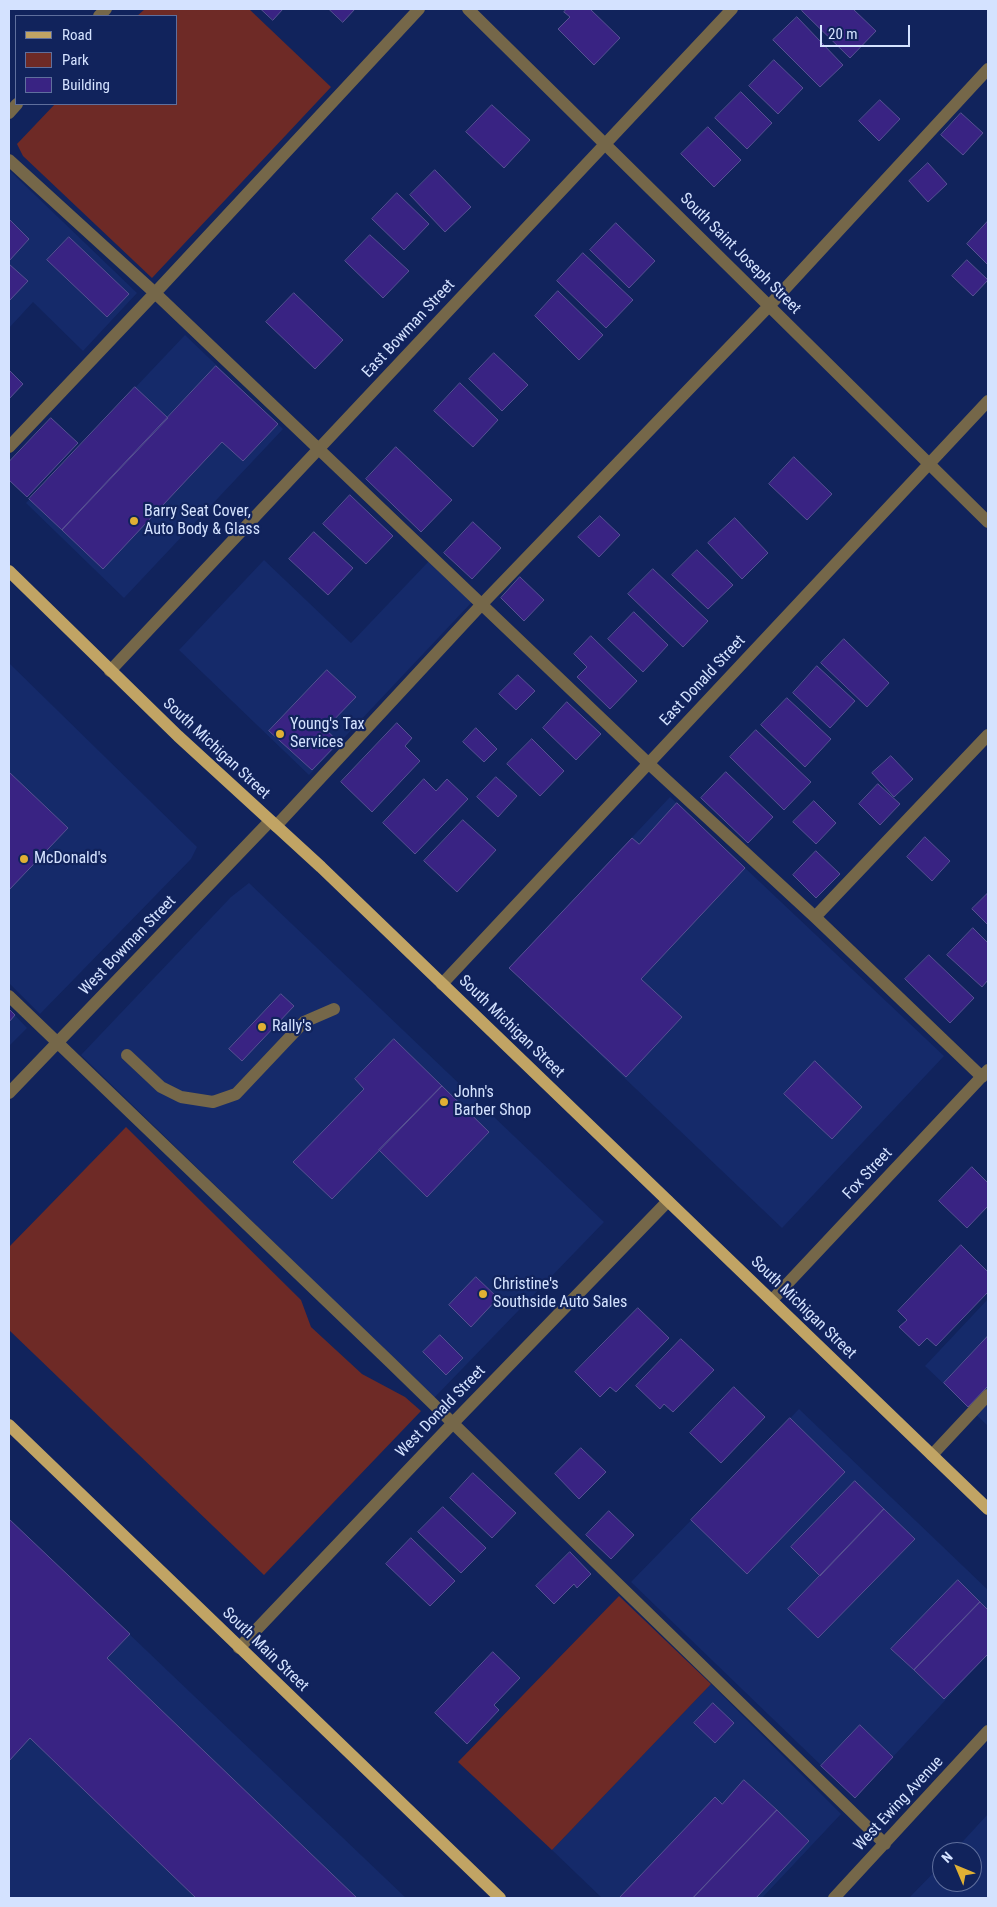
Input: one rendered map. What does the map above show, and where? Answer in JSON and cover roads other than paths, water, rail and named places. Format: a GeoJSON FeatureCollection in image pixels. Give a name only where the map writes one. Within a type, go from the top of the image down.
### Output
{"type":"FeatureCollection","features":[{"type":"Feature","properties":{"kind":"main road","name":"South Michigan Street"},"geometry":{"type":"LineString","coordinates":[[9,571],[110,671],[328,874],[988,1509]]}},
{"type":"Feature","properties":{"kind":"main road","name":"South Main Street"},"geometry":{"type":"LineString","coordinates":[[9,1425],[500,1898]]}},
{"type":"Feature","properties":{"kind":"street"},"geometry":{"type":"LineString","coordinates":[[9,447],[419,9]]}},
{"type":"Feature","properties":{"kind":"street","name":"South Saint Joseph Street"},"geometry":{"type":"LineString","coordinates":[[468,9],[988,522]]}},
{"type":"Feature","properties":{"kind":"street","name":"East Bowman Street"},"geometry":{"type":"LineString","coordinates":[[110,671],[732,9]]}},
{"type":"Feature","properties":{"kind":"street","name":"West Bowman Street"},"geometry":{"type":"LineString","coordinates":[[9,1093],[273,823],[769,306],[988,69]]}},
{"type":"Feature","properties":{"kind":"street"},"geometry":{"type":"LineString","coordinates":[[9,160],[155,293],[648,763],[985,1074]]}},
{"type":"Feature","properties":{"kind":"street","name":"East Donald Street"},"geometry":{"type":"LineString","coordinates":[[442,984],[988,401]]}},
{"type":"Feature","properties":{"kind":"street"},"geometry":{"type":"LineString","coordinates":[[815,917],[988,735]]}},
{"type":"Feature","properties":{"kind":"street"},"geometry":{"type":"LineString","coordinates":[[9,996],[452,1423],[884,1844]]}},
{"type":"Feature","properties":{"kind":"street"},"geometry":{"type":"LineString","coordinates":[[126,1055],[161,1087],[181,1097],[213,1102],[236,1094],[304,1022],[334,1009]]}},
{"type":"Feature","properties":{"kind":"street","name":"Fox Street"},"geometry":{"type":"LineString","coordinates":[[772,1300],[985,1074]]}},
{"type":"Feature","properties":{"kind":"street","name":"West Donald Street"},"geometry":{"type":"LineString","coordinates":[[239,1648],[452,1423],[668,1201]]}},
{"type":"Feature","properties":{"kind":"street"},"geometry":{"type":"LineString","coordinates":[[932,1455],[988,1395]]}},
{"type":"Feature","properties":{"kind":"street","name":"West Ewing Avenue"},"geometry":{"type":"LineString","coordinates":[[834,1898],[988,1731]]}},
{"type":"Feature","properties":{"kind":"place","name":"Barry Seat Cover, Auto Body & Glass"},"geometry":{"type":"Point","coordinates":[134,521]}},
{"type":"Feature","properties":{"kind":"place","name":"Young's Tax Services"},"geometry":{"type":"Point","coordinates":[280,734]}},
{"type":"Feature","properties":{"kind":"place","name":"McDonald's"},"geometry":{"type":"Point","coordinates":[24,859]}},
{"type":"Feature","properties":{"kind":"place","name":"Rally's"},"geometry":{"type":"Point","coordinates":[262,1027]}},
{"type":"Feature","properties":{"kind":"place","name":"John's Barber Shop"},"geometry":{"type":"Point","coordinates":[444,1102]}},
{"type":"Feature","properties":{"kind":"place","name":"Christine's Southside Auto Sales"},"geometry":{"type":"Point","coordinates":[483,1294]}}]}
